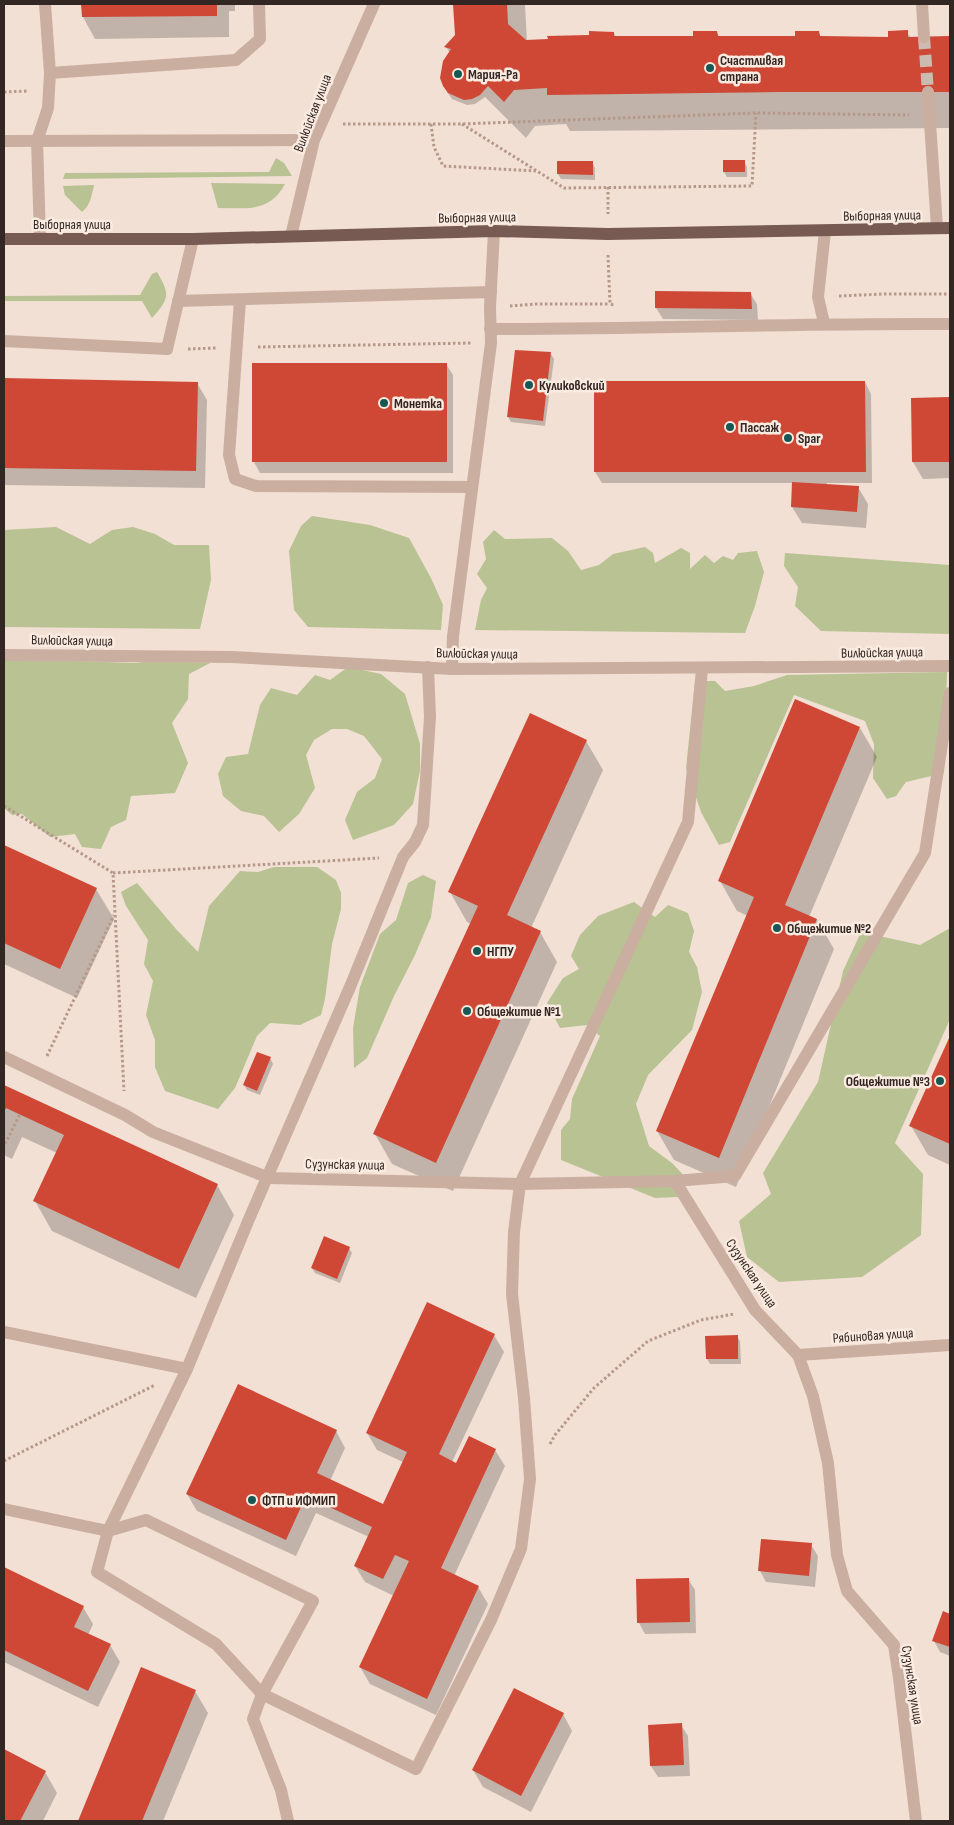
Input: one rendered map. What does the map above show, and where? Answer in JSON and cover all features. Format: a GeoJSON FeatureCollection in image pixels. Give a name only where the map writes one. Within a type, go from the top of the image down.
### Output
{"type":"FeatureCollection","features":[{"type":"Feature","properties":{"kind":"main road","name":"Выборная улица"},"geometry":{"type":"LineString","coordinates":[[4,239],[193,238],[494,231],[608,234],[944,228]]}},
{"type":"Feature","properties":{"kind":"street"},"geometry":{"type":"LineString","coordinates":[[40,238],[37,141],[48,108],[50,73],[45,4]]}},
{"type":"Feature","properties":{"kind":"street"},"geometry":{"type":"LineString","coordinates":[[50,73],[236,60],[260,39],[259,4]]}},
{"type":"Feature","properties":{"kind":"street","name":"Вилюйская улица"},"geometry":{"type":"LineString","coordinates":[[291,236],[314,140],[374,4]]}},
{"type":"Feature","properties":{"kind":"street"},"geometry":{"type":"LineString","coordinates":[[922,4],[924,37]]}},
{"type":"Feature","properties":{"kind":"street"},"geometry":{"type":"LineString","coordinates":[[928,92],[944,228]]}},
{"type":"Feature","properties":{"kind":"street"},"geometry":{"type":"LineString","coordinates":[[4,141],[314,140]]}},
{"type":"Feature","properties":{"kind":"street"},"geometry":{"type":"LineString","coordinates":[[452,669],[453,636],[491,343],[490,307],[494,231]]}},
{"type":"Feature","properties":{"kind":"street"},"geometry":{"type":"LineString","coordinates":[[824,323],[818,297],[825,231]]}},
{"type":"Feature","properties":{"kind":"street"},"geometry":{"type":"LineString","coordinates":[[4,341],[167,349],[193,238]]}},
{"type":"Feature","properties":{"kind":"street"},"geometry":{"type":"LineString","coordinates":[[178,302],[491,292]]}},
{"type":"Feature","properties":{"kind":"street"},"geometry":{"type":"LineString","coordinates":[[240,300],[228,455],[235,479],[256,486],[472,486]]}},
{"type":"Feature","properties":{"kind":"street"},"geometry":{"type":"LineString","coordinates":[[490,328],[584,329],[824,323],[950,324]]}},
{"type":"Feature","properties":{"kind":"street","name":"Вилюйская улица"},"geometry":{"type":"LineString","coordinates":[[4,655],[232,657],[452,669],[702,669],[950,666]]}},
{"type":"Feature","properties":{"kind":"street"},"geometry":{"type":"LineString","coordinates":[[428,667],[430,717],[423,825],[415,842],[403,857],[350,987],[187,1368],[108,1531],[97,1572],[216,1644],[262,1694],[416,1769],[492,1620],[521,1549],[530,1479],[524,1398],[512,1294],[514,1232],[520,1184],[688,822],[702,669]]}},
{"type":"Feature","properties":{"kind":"street"},"geometry":{"type":"LineString","coordinates":[[675,1181],[735,1176],[925,853],[950,694]]}},
{"type":"Feature","properties":{"kind":"street"},"geometry":{"type":"LineString","coordinates":[[4,1057],[125,1115],[153,1132],[269,1178]]}},
{"type":"Feature","properties":{"kind":"street","name":"Сузунская улица"},"geometry":{"type":"LineString","coordinates":[[269,1178],[520,1184],[675,1181],[756,1310],[798,1355],[813,1396],[828,1463],[837,1555],[847,1591],[894,1645],[916,1821]]}},
{"type":"Feature","properties":{"kind":"street"},"geometry":{"type":"LineString","coordinates":[[5,1337],[187,1368]]}},
{"type":"Feature","properties":{"kind":"street","name":"Рябиновая улица"},"geometry":{"type":"LineString","coordinates":[[798,1355],[950,1345]]}},
{"type":"Feature","properties":{"kind":"street"},"geometry":{"type":"LineString","coordinates":[[4,1509],[108,1531],[146,1520],[313,1601],[262,1694],[253,1719],[282,1790],[288,1821]]}},
{"type":"Feature","properties":{"kind":"path"},"geometry":{"type":"LineString","coordinates":[[314,140],[339,124],[462,124],[756,112],[930,116]]}},
{"type":"Feature","properties":{"kind":"path"},"geometry":{"type":"LineString","coordinates":[[462,124],[564,188],[752,186],[756,112]]}},
{"type":"Feature","properties":{"kind":"path"},"geometry":{"type":"LineString","coordinates":[[431,124],[434,147],[444,166],[536,171]]}},
{"type":"Feature","properties":{"kind":"path"},"geometry":{"type":"LineString","coordinates":[[608,187],[610,304]]}},
{"type":"Feature","properties":{"kind":"path"},"geometry":{"type":"LineString","coordinates":[[818,297],[950,294]]}},
{"type":"Feature","properties":{"kind":"path"},"geometry":{"type":"LineString","coordinates":[[490,307],[536,304],[610,304],[619,306]]}},
{"type":"Feature","properties":{"kind":"path"},"geometry":{"type":"LineString","coordinates":[[255,348],[491,343]]}},
{"type":"Feature","properties":{"kind":"path"},"geometry":{"type":"LineString","coordinates":[[167,349],[226,348]]}},
{"type":"Feature","properties":{"kind":"path"},"geometry":{"type":"LineString","coordinates":[[4,806],[113,873],[403,857]]}},
{"type":"Feature","properties":{"kind":"path"},"geometry":{"type":"LineString","coordinates":[[113,873],[125,1115]]}},
{"type":"Feature","properties":{"kind":"path"},"geometry":{"type":"LineString","coordinates":[[38,1074],[115,915]]}},
{"type":"Feature","properties":{"kind":"path"},"geometry":{"type":"LineString","coordinates":[[4,1143],[20,1114]]}},
{"type":"Feature","properties":{"kind":"path"},"geometry":{"type":"LineString","coordinates":[[530,1479],[555,1434],[594,1388],[648,1341],[701,1320],[756,1310]]}},
{"type":"Feature","properties":{"kind":"path"},"geometry":{"type":"LineString","coordinates":[[4,1461],[187,1368]]}},
{"type":"Feature","properties":{"kind":"green space"},"geometry":{"type":"Polygon","coordinates":[[[276,158],[284,163],[292,176],[63,179],[65,173],[269,172],[276,158]]]}},
{"type":"Feature","properties":{"kind":"green space"},"geometry":{"type":"Polygon","coordinates":[[[211,183],[285,184],[272,200],[256,207],[218,208],[211,183]]]}},
{"type":"Feature","properties":{"kind":"green space"},"geometry":{"type":"Polygon","coordinates":[[[94,185],[89,203],[82,212],[65,195],[63,186],[94,185]]]}},
{"type":"Feature","properties":{"kind":"green space"},"geometry":{"type":"Polygon","coordinates":[[[157,272],[166,291],[166,296],[152,318],[142,301],[4,301],[4,296],[140,295],[152,274],[157,272]]]}},
{"type":"Feature","properties":{"kind":"green space"},"geometry":{"type":"Polygon","coordinates":[[[312,516],[370,525],[409,538],[431,578],[443,605],[441,630],[308,627],[294,610],[289,551],[301,526],[312,516]]]}},
{"type":"Feature","properties":{"kind":"green space"},"geometry":{"type":"Polygon","coordinates":[[[56,527],[90,544],[112,530],[133,527],[155,534],[174,545],[209,545],[211,580],[200,629],[4,627],[4,530],[56,527]]]}},
{"type":"Feature","properties":{"kind":"green space"},"geometry":{"type":"Polygon","coordinates":[[[494,530],[505,539],[552,538],[568,551],[581,570],[599,565],[613,554],[645,547],[653,553],[655,563],[681,548],[690,553],[690,569],[705,555],[714,563],[723,556],[733,560],[738,553],[757,551],[764,572],[755,606],[745,633],[475,630],[481,600],[487,588],[477,574],[486,559],[483,542],[494,530]]]}},
{"type":"Feature","properties":{"kind":"green space"},"geometry":{"type":"Polygon","coordinates":[[[785,553],[950,565],[950,634],[821,631],[795,606],[798,587],[784,566],[785,553]]]}},
{"type":"Feature","properties":{"kind":"green space"},"geometry":{"type":"Polygon","coordinates":[[[4,659],[136,663],[168,659],[210,663],[189,674],[188,699],[172,723],[188,763],[175,793],[131,796],[126,820],[111,827],[101,849],[82,847],[75,834],[50,837],[22,814],[12,815],[4,808],[4,659]]]}},
{"type":"Feature","properties":{"kind":"green space"},"geometry":{"type":"Polygon","coordinates":[[[348,667],[381,674],[405,694],[420,744],[420,771],[413,804],[394,825],[353,840],[345,820],[357,792],[375,778],[382,759],[364,736],[347,729],[332,729],[314,740],[306,755],[315,788],[299,814],[279,832],[264,816],[241,811],[223,796],[218,774],[226,757],[248,754],[260,705],[271,688],[297,695],[315,675],[330,680],[348,667]]]}},
{"type":"Feature","properties":{"kind":"green space"},"geometry":{"type":"Polygon","coordinates":[[[947,672],[944,773],[906,782],[896,796],[887,799],[873,778],[874,744],[865,721],[794,695],[730,842],[719,845],[701,812],[686,768],[695,681],[715,681],[725,691],[754,686],[787,675],[947,672]]]}},
{"type":"Feature","properties":{"kind":"green space"},"geometry":{"type":"Polygon","coordinates":[[[274,867],[317,867],[336,880],[341,893],[341,909],[332,944],[325,999],[321,1015],[300,1025],[270,1023],[257,1036],[235,1088],[218,1109],[165,1091],[155,1067],[155,1040],[146,1015],[153,981],[144,964],[148,940],[126,906],[121,892],[137,883],[198,952],[209,906],[240,871],[258,872],[274,867]]]}},
{"type":"Feature","properties":{"kind":"green space"},"geometry":{"type":"Polygon","coordinates":[[[423,875],[436,881],[431,917],[367,1058],[354,1068],[353,1028],[360,987],[380,934],[396,920],[408,883],[423,875]]]}},
{"type":"Feature","properties":{"kind":"green space"},"geometry":{"type":"Polygon","coordinates":[[[634,902],[655,917],[668,905],[688,913],[694,931],[689,952],[697,967],[702,992],[692,1030],[648,1075],[636,1104],[649,1146],[672,1163],[688,1180],[678,1197],[655,1198],[561,1160],[561,1130],[570,1119],[572,1099],[600,1036],[587,1025],[560,1028],[547,1003],[563,978],[579,969],[571,956],[580,935],[598,916],[634,902]]]}},
{"type":"Feature","properties":{"kind":"green space"},"geometry":{"type":"Polygon","coordinates":[[[950,928],[950,1019],[895,1143],[923,1174],[921,1235],[862,1277],[779,1282],[747,1257],[739,1221],[771,1194],[763,1173],[818,1082],[843,971],[861,932],[920,945],[950,928]]]}},
{"type":"Feature","properties":{"kind":"building"},"geometry":{"type":"Polygon","coordinates":[[[81,4],[217,4],[217,16],[82,17],[81,4]]]}},
{"type":"Feature","properties":{"kind":"building","name":"Счастливая страна"},"geometry":{"type":"Polygon","coordinates":[[[453,4],[507,4],[508,24],[526,40],[548,39],[547,36],[589,35],[589,31],[614,32],[614,36],[693,36],[693,31],[717,31],[718,36],[795,36],[795,31],[819,31],[820,36],[888,37],[888,31],[908,30],[908,37],[950,36],[950,92],[547,95],[547,88],[514,90],[504,102],[488,86],[480,95],[464,100],[448,93],[440,78],[443,61],[451,49],[444,47],[455,35],[453,4]]]}},
{"type":"Feature","properties":{"kind":"building"},"geometry":{"type":"Polygon","coordinates":[[[723,160],[745,160],[745,172],[723,172],[723,160]]]}},
{"type":"Feature","properties":{"kind":"building"},"geometry":{"type":"Polygon","coordinates":[[[557,161],[593,161],[593,175],[557,174],[557,161]]]}},
{"type":"Feature","properties":{"kind":"building"},"geometry":{"type":"Polygon","coordinates":[[[655,291],[751,292],[752,309],[655,308],[655,291]]]}},
{"type":"Feature","properties":{"kind":"building","name":"Куликовский"},"geometry":{"type":"Polygon","coordinates":[[[515,350],[551,352],[543,421],[507,417],[515,350]]]}},
{"type":"Feature","properties":{"kind":"building"},"geometry":{"type":"Polygon","coordinates":[[[252,363],[447,363],[447,462],[252,462],[252,363]]]}},
{"type":"Feature","properties":{"kind":"building"},"geometry":{"type":"Polygon","coordinates":[[[4,378],[198,382],[196,471],[4,468],[4,378]]]}},
{"type":"Feature","properties":{"kind":"building","name":"Пассаж"},"geometry":{"type":"Polygon","coordinates":[[[594,381],[865,381],[866,472],[594,472],[594,381]]]}},
{"type":"Feature","properties":{"kind":"building"},"geometry":{"type":"Polygon","coordinates":[[[950,397],[950,462],[912,462],[911,398],[950,397]]]}},
{"type":"Feature","properties":{"kind":"building"},"geometry":{"type":"Polygon","coordinates":[[[792,482],[859,486],[857,512],[791,507],[792,482]]]}},
{"type":"Feature","properties":{"kind":"building","name":"Общежитие №2"},"geometry":{"type":"Polygon","coordinates":[[[795,699],[860,727],[785,905],[817,919],[719,1158],[656,1131],[754,897],[718,881],[795,699]]]}},
{"type":"Feature","properties":{"kind":"building","name":"Общежитие №1"},"geometry":{"type":"Polygon","coordinates":[[[530,713],[587,740],[507,915],[541,931],[436,1163],[373,1134],[478,906],[448,892],[530,713]]]}},
{"type":"Feature","properties":{"kind":"building"},"geometry":{"type":"Polygon","coordinates":[[[4,845],[97,888],[60,969],[4,943],[4,845]]]}},
{"type":"Feature","properties":{"kind":"building","name":"Общежитие №3"},"geometry":{"type":"Polygon","coordinates":[[[950,1036],[950,1144],[909,1126],[950,1036]]]}},
{"type":"Feature","properties":{"kind":"building"},"geometry":{"type":"Polygon","coordinates":[[[257,1052],[271,1057],[257,1091],[243,1085],[257,1052]]]}},
{"type":"Feature","properties":{"kind":"building"},"geometry":{"type":"Polygon","coordinates":[[[4,1085],[218,1184],[179,1269],[33,1201],[64,1135],[6,1108],[4,1112],[4,1085]]]}},
{"type":"Feature","properties":{"kind":"building"},"geometry":{"type":"Polygon","coordinates":[[[324,1236],[350,1247],[337,1279],[311,1268],[324,1236]]]}},
{"type":"Feature","properties":{"kind":"building","name":"ФТП и ИФМИП"},"geometry":{"type":"Polygon","coordinates":[[[427,1302],[495,1334],[439,1454],[456,1463],[469,1436],[496,1449],[441,1568],[479,1586],[427,1699],[359,1667],[409,1561],[395,1555],[383,1579],[354,1566],[372,1527],[306,1496],[286,1540],[186,1494],[238,1384],[337,1430],[317,1473],[383,1504],[407,1452],[366,1433],[427,1302]]]}},
{"type":"Feature","properties":{"kind":"building"},"geometry":{"type":"Polygon","coordinates":[[[738,1335],[738,1359],[706,1359],[705,1336],[738,1335]]]}},
{"type":"Feature","properties":{"kind":"building"},"geometry":{"type":"Polygon","coordinates":[[[761,1539],[812,1543],[809,1576],[758,1571],[761,1539]]]}},
{"type":"Feature","properties":{"kind":"building"},"geometry":{"type":"Polygon","coordinates":[[[4,1567],[84,1606],[74,1627],[111,1644],[88,1691],[4,1650],[4,1567]]]}},
{"type":"Feature","properties":{"kind":"building"},"geometry":{"type":"Polygon","coordinates":[[[689,1578],[690,1622],[637,1623],[636,1579],[689,1578]]]}},
{"type":"Feature","properties":{"kind":"building"},"geometry":{"type":"Polygon","coordinates":[[[943,1611],[950,1614],[950,1647],[932,1641],[943,1611]]]}},
{"type":"Feature","properties":{"kind":"building"},"geometry":{"type":"Polygon","coordinates":[[[141,1667],[196,1690],[142,1821],[78,1821],[141,1667]]]}},
{"type":"Feature","properties":{"kind":"building"},"geometry":{"type":"Polygon","coordinates":[[[514,1688],[564,1713],[521,1796],[472,1770],[514,1688]]]}},
{"type":"Feature","properties":{"kind":"building"},"geometry":{"type":"Polygon","coordinates":[[[682,1723],[684,1765],[650,1766],[648,1725],[682,1723]]]}},
{"type":"Feature","properties":{"kind":"building"},"geometry":{"type":"Polygon","coordinates":[[[4,1749],[46,1771],[20,1821],[4,1821],[4,1749]]]}},
{"type":"Feature","properties":{"kind":"tunnel"},"geometry":{"type":"LineString","coordinates":[[924,37],[928,92]]}},
{"type":"Feature","properties":{"kind":"place","name":"Счастливая страна"},"geometry":{"type":"Point","coordinates":[710,68]}},
{"type":"Feature","properties":{"kind":"place","name":"Мария-Ра"},"geometry":{"type":"Point","coordinates":[458,74]}},
{"type":"Feature","properties":{"kind":"place","name":"Куликовский"},"geometry":{"type":"Point","coordinates":[529,385]}},
{"type":"Feature","properties":{"kind":"place","name":"Монетка"},"geometry":{"type":"Point","coordinates":[384,403]}},
{"type":"Feature","properties":{"kind":"place","name":"Пассаж"},"geometry":{"type":"Point","coordinates":[730,427]}},
{"type":"Feature","properties":{"kind":"place","name":"Spar"},"geometry":{"type":"Point","coordinates":[788,438]}},
{"type":"Feature","properties":{"kind":"place","name":"Общежитие №2"},"geometry":{"type":"Point","coordinates":[777,928]}},
{"type":"Feature","properties":{"kind":"place","name":"НГПУ"},"geometry":{"type":"Point","coordinates":[477,951]}},
{"type":"Feature","properties":{"kind":"place","name":"Общежитие №1"},"geometry":{"type":"Point","coordinates":[467,1011]}},
{"type":"Feature","properties":{"kind":"place","name":"Общежитие №3"},"geometry":{"type":"Point","coordinates":[940,1081]}},
{"type":"Feature","properties":{"kind":"place","name":"ФТП и ИФМИП"},"geometry":{"type":"Point","coordinates":[252,1500]}}]}
